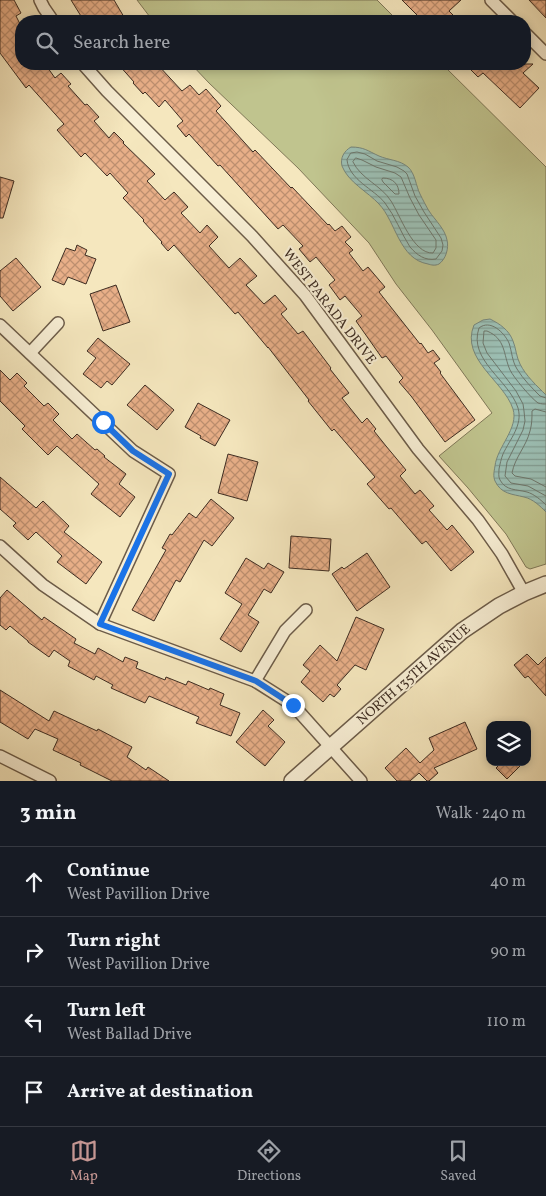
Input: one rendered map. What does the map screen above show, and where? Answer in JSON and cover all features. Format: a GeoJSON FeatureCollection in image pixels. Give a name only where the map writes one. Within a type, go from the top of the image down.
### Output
{"type":"FeatureCollection","features":[{"type":"Feature","properties":{"kind":"street"},"geometry":{"type":"LineString","coordinates":[[40,0],[49,15]]}},
{"type":"Feature","properties":{"kind":"street"},"geometry":{"type":"LineString","coordinates":[[491,0],[506,15]]}},
{"type":"Feature","properties":{"kind":"street"},"geometry":{"type":"LineString","coordinates":[[531,39],[546,54]]}},
{"type":"Feature","properties":{"kind":"street","name":"WEST PARADA DRIVE"},"geometry":{"type":"LineString","coordinates":[[88,70],[106,91],[252,236],[304,295],[418,449],[478,520],[502,554],[524,593]]}},
{"type":"Feature","properties":{"kind":"street"},"geometry":{"type":"LineString","coordinates":[[30,353],[58,323]]}},
{"type":"Feature","properties":{"kind":"street"},"geometry":{"type":"LineString","coordinates":[[0,325],[133,451],[169,474],[100,624]]}},
{"type":"Feature","properties":{"kind":"street"},"geometry":{"type":"LineString","coordinates":[[0,546],[43,585],[100,624],[256,681],[293,705],[361,781]]}},
{"type":"Feature","properties":{"kind":"street","name":"NORTH 135TH AVENUE"},"geometry":{"type":"LineString","coordinates":[[292,781],[462,631],[498,606],[546,584]]}},
{"type":"Feature","properties":{"kind":"street"},"geometry":{"type":"LineString","coordinates":[[256,681],[285,632],[306,610]]}},
{"type":"Feature","properties":{"kind":"street"},"geometry":{"type":"LineString","coordinates":[[0,756],[50,781]]}},
{"type":"Feature","properties":{"kind":"green space"},"geometry":{"type":"Polygon","coordinates":[[[137,0],[377,0],[392,15],[148,15],[137,0]]]}},
{"type":"Feature","properties":{"kind":"green space"},"geometry":{"type":"Polygon","coordinates":[[[197,70],[448,70],[546,167],[546,564],[530,569],[526,567],[506,534],[439,456],[492,413],[396,284],[369,243],[298,168],[197,70]]]}},
{"type":"Feature","properties":{"kind":"water"},"geometry":{"type":"Polygon","coordinates":[[[351,147],[363,149],[408,167],[414,176],[420,194],[429,211],[446,236],[447,250],[439,264],[435,265],[418,261],[410,255],[379,204],[353,182],[345,172],[342,166],[342,158],[351,147]]]}},
{"type":"Feature","properties":{"kind":"water"},"geometry":{"type":"Polygon","coordinates":[[[490,319],[507,331],[513,341],[522,368],[546,395],[546,512],[530,499],[500,489],[494,479],[497,459],[513,423],[514,416],[508,399],[478,359],[473,349],[471,337],[474,325],[483,320],[490,319]]]}},
{"type":"Feature","properties":{"kind":"building"},"geometry":{"type":"Polygon","coordinates":[[[0,0],[14,0],[21,13],[15,15],[15,70],[49,70],[55,78],[61,73],[71,84],[68,86],[99,117],[94,121],[109,138],[114,132],[155,174],[147,181],[165,200],[174,192],[188,207],[181,213],[200,233],[207,225],[218,237],[209,246],[229,268],[240,258],[257,276],[246,285],[264,304],[275,295],[287,309],[281,314],[298,334],[303,331],[349,393],[342,398],[362,423],[367,418],[376,429],[374,431],[406,470],[400,476],[415,494],[420,490],[434,506],[429,510],[447,530],[452,525],[474,552],[451,571],[426,541],[422,544],[367,484],[375,477],[334,429],[332,431],[268,347],[238,312],[235,314],[174,245],[168,251],[144,220],[123,198],[128,193],[110,173],[107,176],[85,153],[81,157],[57,130],[64,124],[29,85],[26,88],[0,53],[0,0]]]}},
{"type":"Feature","properties":{"kind":"building"},"geometry":{"type":"Polygon","coordinates":[[[71,0],[114,0],[123,15],[80,15],[71,0]]]}},
{"type":"Feature","properties":{"kind":"building"},"geometry":{"type":"Polygon","coordinates":[[[402,0],[461,0],[449,11],[453,15],[417,15],[402,0]]]}},
{"type":"Feature","properties":{"kind":"building"},"geometry":{"type":"Polygon","coordinates":[[[529,0],[546,0],[546,18],[529,0]]]}},
{"type":"Feature","properties":{"kind":"building"},"geometry":{"type":"Polygon","coordinates":[[[123,70],[163,70],[182,91],[190,85],[199,95],[206,89],[221,106],[216,111],[253,152],[255,150],[328,225],[335,231],[342,226],[351,237],[345,242],[353,250],[349,253],[363,271],[368,267],[385,287],[379,292],[420,344],[428,353],[433,350],[440,359],[434,363],[475,420],[445,442],[399,382],[403,378],[386,356],[382,358],[356,321],[362,316],[345,296],[340,300],[329,285],[335,280],[316,257],[310,262],[299,249],[303,246],[283,225],[278,229],[189,134],[186,137],[177,126],[183,121],[165,100],[159,107],[145,92],[143,94],[123,70]]]}},
{"type":"Feature","properties":{"kind":"building"},"geometry":{"type":"Polygon","coordinates":[[[471,70],[526,70],[523,73],[539,88],[520,108],[483,73],[478,77],[471,70]]]}},
{"type":"Feature","properties":{"kind":"building"},"geometry":{"type":"Polygon","coordinates":[[[0,177],[14,181],[3,218],[0,218],[0,177]]]}},
{"type":"Feature","properties":{"kind":"building"},"geometry":{"type":"Polygon","coordinates":[[[77,245],[87,250],[85,255],[96,259],[86,284],[68,277],[64,285],[52,280],[66,248],[75,251],[77,245]]]}},
{"type":"Feature","properties":{"kind":"building"},"geometry":{"type":"Polygon","coordinates":[[[16,258],[41,287],[13,311],[0,296],[0,271],[16,258]]]}},
{"type":"Feature","properties":{"kind":"building"},"geometry":{"type":"Polygon","coordinates":[[[116,285],[130,322],[103,331],[90,294],[116,285]]]}},
{"type":"Feature","properties":{"kind":"building"},"geometry":{"type":"Polygon","coordinates":[[[98,338],[130,364],[112,385],[107,381],[101,388],[83,374],[96,358],[87,351],[98,338]]]}},
{"type":"Feature","properties":{"kind":"building"},"geometry":{"type":"Polygon","coordinates":[[[0,370],[10,380],[17,373],[27,383],[24,386],[44,406],[48,403],[59,414],[53,420],[72,439],[77,434],[126,474],[119,484],[135,497],[120,517],[91,494],[99,484],[57,446],[48,455],[22,429],[25,426],[0,401],[0,370]]]}},
{"type":"Feature","properties":{"kind":"building"},"geometry":{"type":"Polygon","coordinates":[[[145,385],[174,410],[157,430],[127,405],[145,385]]]}},
{"type":"Feature","properties":{"kind":"building"},"geometry":{"type":"Polygon","coordinates":[[[198,403],[230,420],[215,446],[185,427],[198,403]]]}},
{"type":"Feature","properties":{"kind":"building"},"geometry":{"type":"Polygon","coordinates":[[[228,454],[258,462],[247,501],[218,493],[228,454]]]}},
{"type":"Feature","properties":{"kind":"building"},"geometry":{"type":"Polygon","coordinates":[[[0,477],[36,508],[43,501],[69,526],[64,532],[102,562],[86,584],[57,562],[62,556],[36,532],[28,540],[13,526],[16,523],[0,509],[0,477]]]}},
{"type":"Feature","properties":{"kind":"building"},"geometry":{"type":"Polygon","coordinates":[[[211,499],[234,518],[212,546],[204,540],[180,582],[176,580],[154,621],[132,610],[166,550],[162,548],[170,534],[172,535],[189,513],[196,518],[211,499]]]}},
{"type":"Feature","properties":{"kind":"building"},"geometry":{"type":"Polygon","coordinates":[[[291,536],[331,539],[329,571],[289,568],[291,536]]]}},
{"type":"Feature","properties":{"kind":"building"},"geometry":{"type":"Polygon","coordinates":[[[367,553],[390,587],[357,611],[332,574],[342,567],[344,569],[367,553]]]}},
{"type":"Feature","properties":{"kind":"building"},"geometry":{"type":"Polygon","coordinates":[[[246,558],[264,569],[268,563],[284,572],[271,593],[264,589],[248,615],[259,622],[241,652],[220,639],[242,604],[225,593],[246,558]]]}},
{"type":"Feature","properties":{"kind":"building"},"geometry":{"type":"Polygon","coordinates":[[[7,590],[42,620],[44,617],[76,639],[74,643],[95,654],[98,648],[123,662],[125,657],[138,662],[136,668],[165,680],[166,677],[186,685],[188,681],[224,694],[220,705],[240,713],[231,736],[196,723],[199,717],[149,696],[145,703],[111,688],[113,685],[96,676],[94,680],[68,666],[70,661],[54,650],[49,657],[10,626],[6,630],[0,625],[0,598],[7,590]]]}},
{"type":"Feature","properties":{"kind":"building"},"geometry":{"type":"Polygon","coordinates":[[[356,617],[384,629],[366,670],[355,665],[337,685],[341,689],[334,697],[330,694],[323,702],[301,682],[310,671],[303,665],[320,645],[337,661],[356,617]]]}},
{"type":"Feature","properties":{"kind":"building"},"geometry":{"type":"Polygon","coordinates":[[[527,654],[538,665],[546,657],[546,696],[528,676],[525,678],[514,665],[527,654]]]}},
{"type":"Feature","properties":{"kind":"building"},"geometry":{"type":"Polygon","coordinates":[[[0,690],[49,721],[54,711],[97,731],[98,729],[132,747],[127,757],[146,770],[148,767],[169,781],[112,781],[80,765],[81,763],[53,750],[58,739],[35,729],[28,739],[0,722],[0,690]]]}},
{"type":"Feature","properties":{"kind":"building"},"geometry":{"type":"Polygon","coordinates":[[[263,710],[274,720],[268,726],[285,742],[265,766],[236,742],[263,710]]]}},
{"type":"Feature","properties":{"kind":"building"},"geometry":{"type":"Polygon","coordinates":[[[465,722],[477,749],[434,768],[438,773],[429,781],[419,773],[410,781],[397,781],[385,768],[406,748],[420,763],[434,750],[429,738],[465,722]]]}},
{"type":"Feature","properties":{"kind":"building"},"geometry":{"type":"Polygon","coordinates":[[[498,766],[520,766],[507,779],[496,768],[498,766]]]}},
{"type":"Feature","properties":{"kind":"route"},"geometry":{"type":"LineString","coordinates":[[103,422],[133,451],[169,474],[100,624],[256,681],[293,705]]}}]}
